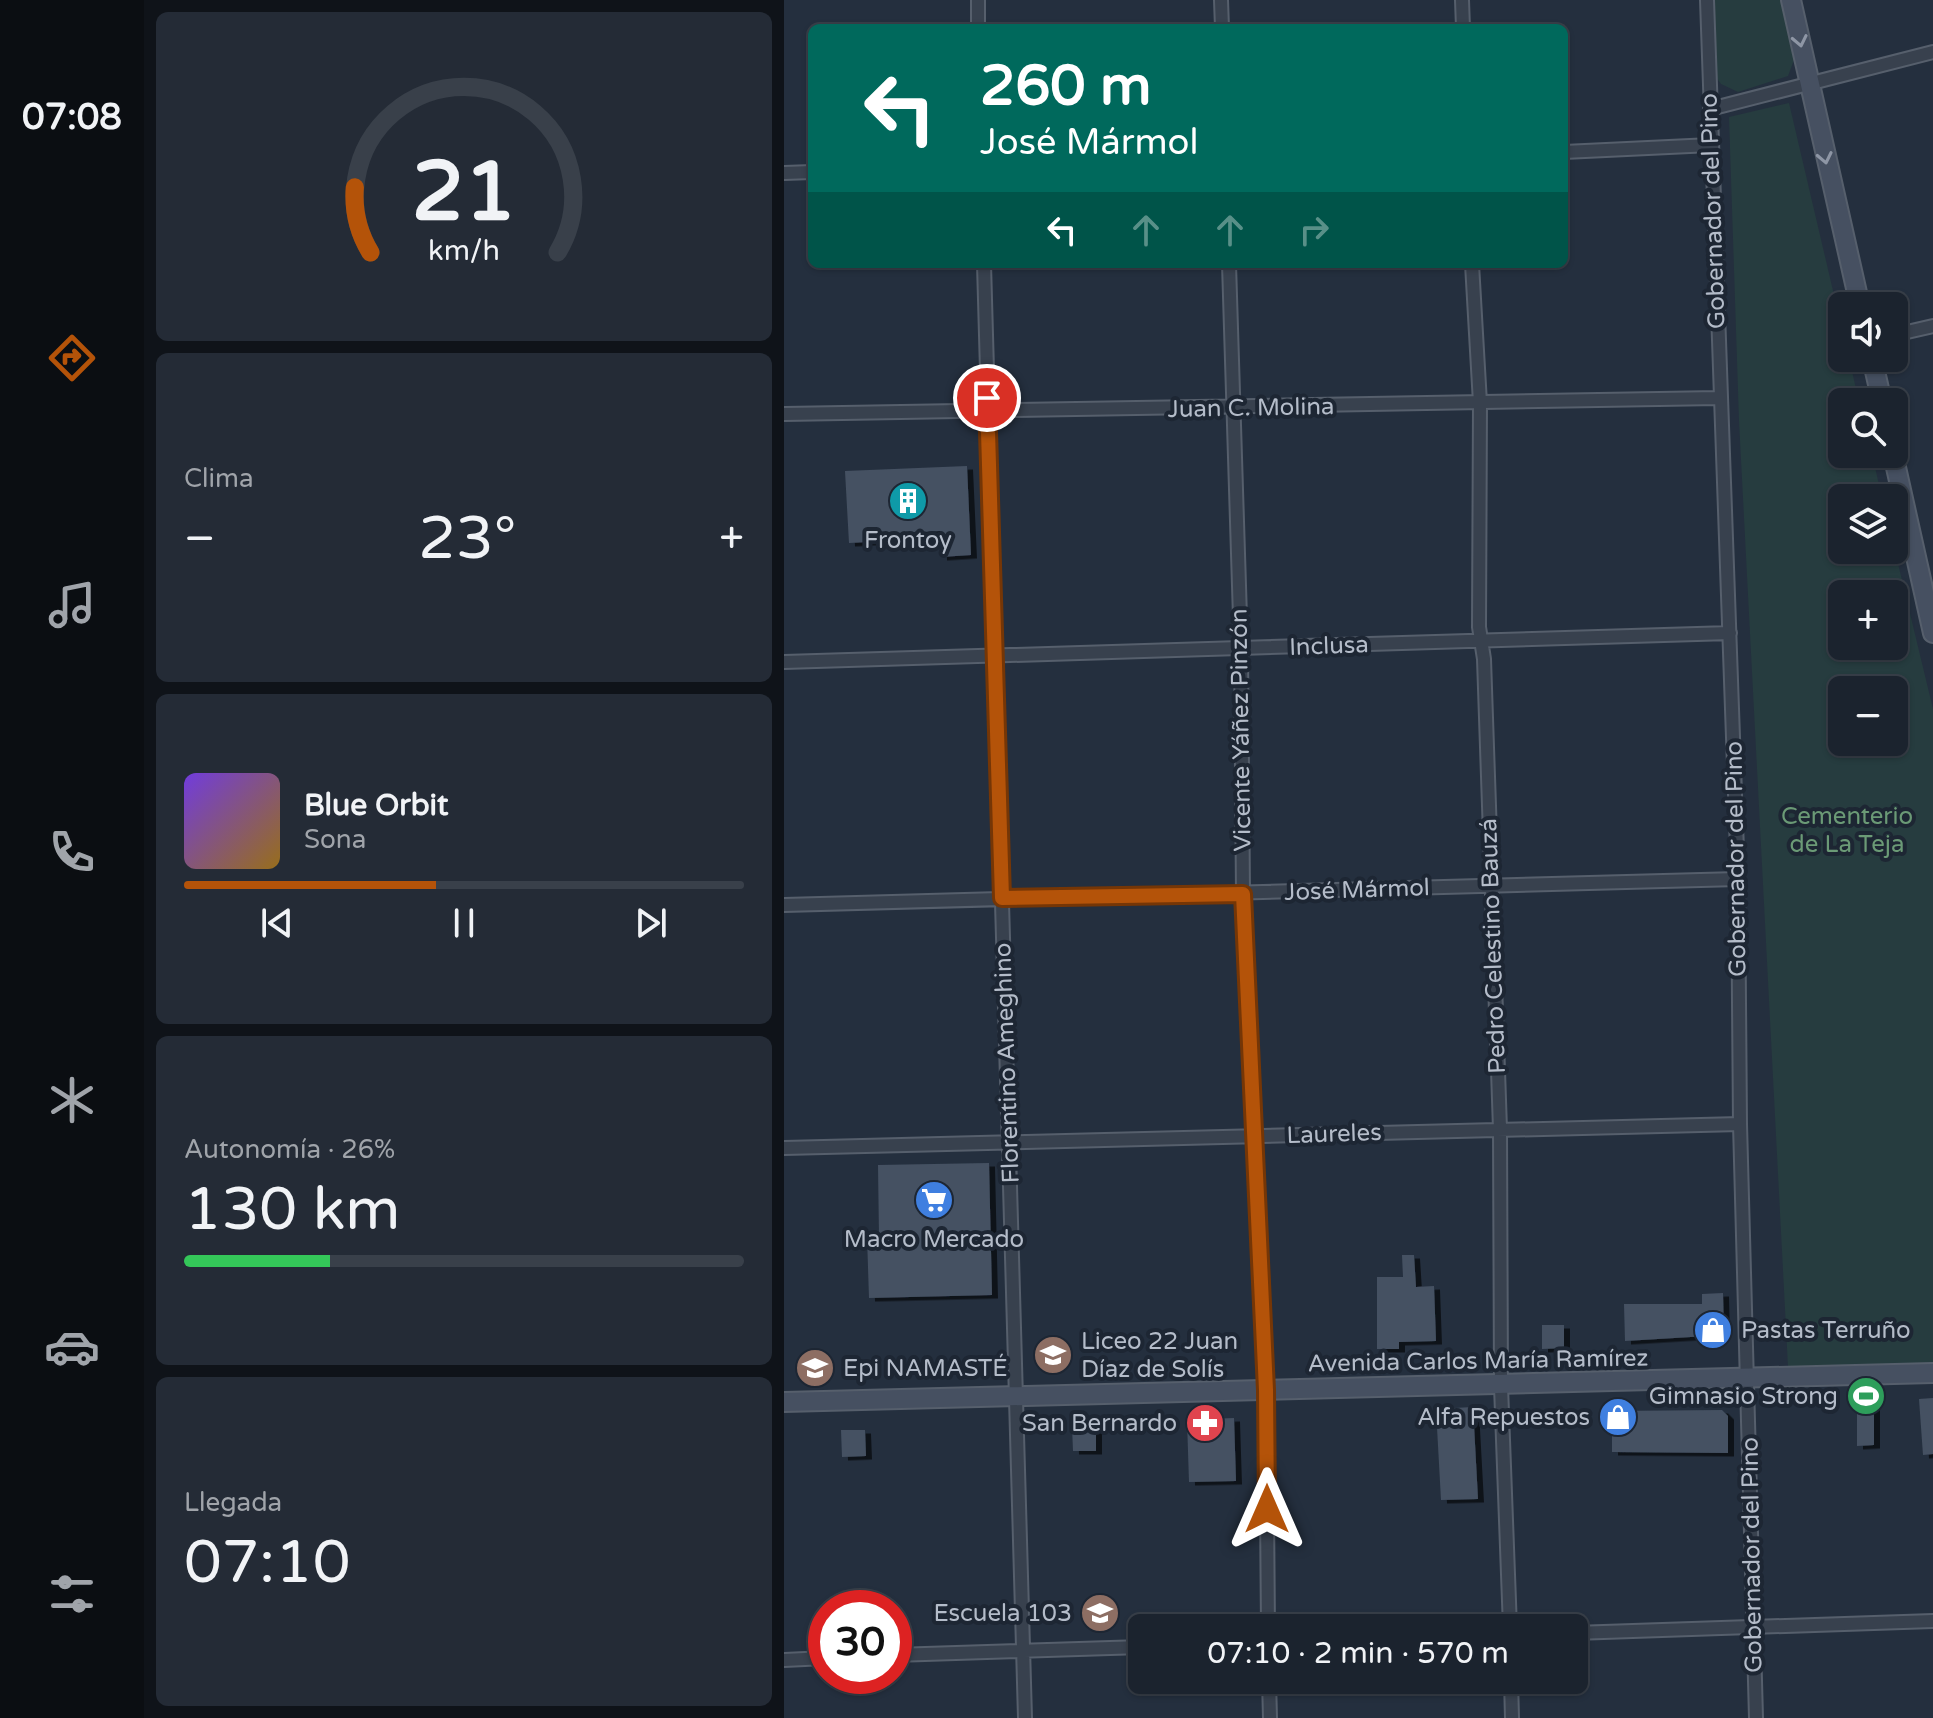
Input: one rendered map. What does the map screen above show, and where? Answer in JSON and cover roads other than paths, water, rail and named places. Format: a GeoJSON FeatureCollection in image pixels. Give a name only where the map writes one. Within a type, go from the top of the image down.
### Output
{"type":"FeatureCollection","features":[{"type":"Feature","properties":{"kind":"main road"},"geometry":{"type":"LineString","coordinates":[[1791,0],[1857,292]]}},
{"type":"Feature","properties":{"kind":"main road"},"geometry":{"type":"LineString","coordinates":[[1896,468],[1930,605],[1933,633]]}},
{"type":"Feature","properties":{"kind":"main road","name":"Avenida Carlos María Ramírez"},"geometry":{"type":"LineString","coordinates":[[784,1402],[1933,1373]]}},
{"type":"Feature","properties":{"kind":"street"},"geometry":{"type":"LineString","coordinates":[[978,0],[978,24]]}},
{"type":"Feature","properties":{"kind":"street"},"geometry":{"type":"LineString","coordinates":[[1221,0],[1222,24]]}},
{"type":"Feature","properties":{"kind":"street"},"geometry":{"type":"LineString","coordinates":[[1462,0],[1463,24]]}},
{"type":"Feature","properties":{"kind":"street","name":"Gobernador del Pino"},"geometry":{"type":"LineString","coordinates":[[1707,0],[1718,398],[1738,879],[1740,1124],[1756,1718]]}},
{"type":"Feature","properties":{"kind":"street"},"geometry":{"type":"LineString","coordinates":[[1710,109],[1933,52]]}},
{"type":"Feature","properties":{"kind":"street"},"geometry":{"type":"LineString","coordinates":[[1568,152],[1711,145]]}},
{"type":"Feature","properties":{"kind":"street"},"geometry":{"type":"LineString","coordinates":[[784,173],[808,172]]}},
{"type":"Feature","properties":{"kind":"street","name":"Florentino Ameghino"},"geometry":{"type":"LineString","coordinates":[[984,268],[1025,1718]]}},
{"type":"Feature","properties":{"kind":"street","name":"Vicente Yáñez Pinzón"},"geometry":{"type":"LineString","coordinates":[[1229,268],[1241,650],[1243,894],[1266,1390],[1268,1614]]}},
{"type":"Feature","properties":{"kind":"street","name":"Pedro Celestino Bauzá"},"geometry":{"type":"LineString","coordinates":[[1472,268],[1480,403],[1481,640],[1500,1129],[1501,1386],[1509,1614]]}},
{"type":"Feature","properties":{"kind":"street"},"geometry":{"type":"LineString","coordinates":[[1908,332],[1933,326]]}},
{"type":"Feature","properties":{"kind":"street","name":"Juan C. Molina"},"geometry":{"type":"LineString","coordinates":[[784,414],[990,413],[1718,398]]}},
{"type":"Feature","properties":{"kind":"street","name":"Inclusa"},"geometry":{"type":"LineString","coordinates":[[784,662],[1730,633]]}},
{"type":"Feature","properties":{"kind":"street","name":"José Mármol"},"geometry":{"type":"LineString","coordinates":[[784,905],[1738,879]]}},
{"type":"Feature","properties":{"kind":"street","name":"Laureles"},"geometry":{"type":"LineString","coordinates":[[784,1148],[1740,1124]]}},
{"type":"Feature","properties":{"kind":"street"},"geometry":{"type":"LineString","coordinates":[[1588,1633],[1933,1621]]}},
{"type":"Feature","properties":{"kind":"street"},"geometry":{"type":"LineString","coordinates":[[912,1654],[1128,1647]]}},
{"type":"Feature","properties":{"kind":"street"},"geometry":{"type":"LineString","coordinates":[[784,1660],[808,1659]]}},
{"type":"Feature","properties":{"kind":"street"},"geometry":{"type":"LineString","coordinates":[[1269,1694],[1270,1718]]}},
{"type":"Feature","properties":{"kind":"street"},"geometry":{"type":"LineString","coordinates":[[1511,1694],[1512,1718]]}},
{"type":"Feature","properties":{"kind":"place","name":"Frontoy"},"geometry":{"type":"Point","coordinates":[908,501]}},
{"type":"Feature","properties":{"kind":"place","name":"Macro Mercado"},"geometry":{"type":"Point","coordinates":[934,1200]}},
{"type":"Feature","properties":{"kind":"place","name":"Pastas Terruño"},"geometry":{"type":"Point","coordinates":[1713,1330]}},
{"type":"Feature","properties":{"kind":"place","name":"Liceo 22 Juan Díaz de Solís"},"geometry":{"type":"Point","coordinates":[1053,1355]}},
{"type":"Feature","properties":{"kind":"place","name":"Epi NAMASTÉ"},"geometry":{"type":"Point","coordinates":[815,1368]}},
{"type":"Feature","properties":{"kind":"place","name":"Gimnasio Strong"},"geometry":{"type":"Point","coordinates":[1866,1396]}},
{"type":"Feature","properties":{"kind":"place","name":"Alfa Repuestos"},"geometry":{"type":"Point","coordinates":[1618,1417]}},
{"type":"Feature","properties":{"kind":"place","name":"San Bernardo"},"geometry":{"type":"Point","coordinates":[1205,1423]}},
{"type":"Feature","properties":{"kind":"place","name":"Escuela 103"},"geometry":{"type":"Point","coordinates":[1100,1613]}},
{"type":"Feature","properties":{"kind":"park label","name":"Cementerio de La Teja"},"geometry":{"type":"Point","coordinates":[1847,830]}}]}
